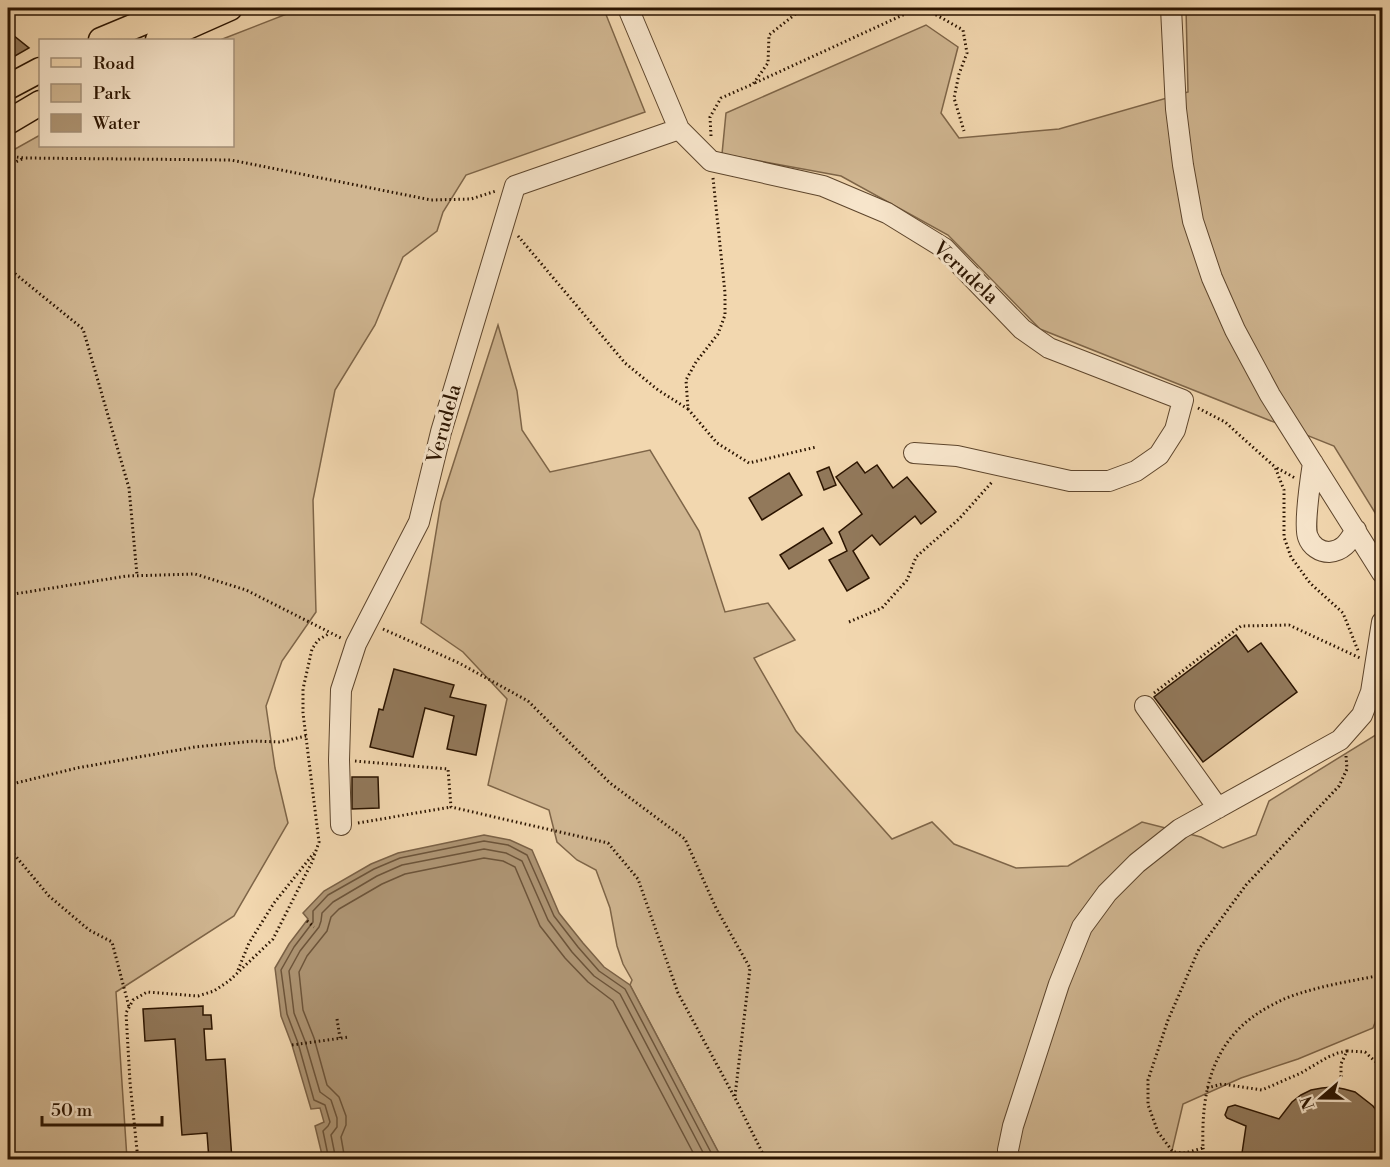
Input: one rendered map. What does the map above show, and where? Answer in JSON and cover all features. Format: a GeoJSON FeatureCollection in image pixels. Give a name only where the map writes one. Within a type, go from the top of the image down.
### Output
{"type":"FeatureCollection","features":[{"type":"Feature","properties":{"kind":"main road"},"geometry":{"type":"LineString","coordinates":[[103,39],[178,8]]}},
{"type":"Feature","properties":{"kind":"main road"},"geometry":{"type":"LineString","coordinates":[[160,39],[230,8]]}},
{"type":"Feature","properties":{"kind":"main road"},"geometry":{"type":"LineString","coordinates":[[8,87],[39,71]]}},
{"type":"Feature","properties":{"kind":"main road"},"geometry":{"type":"LineString","coordinates":[[8,122],[39,104]]}},
{"type":"Feature","properties":{"kind":"street"},"geometry":{"type":"LineString","coordinates":[[628,8],[679,129],[711,161]]}},
{"type":"Feature","properties":{"kind":"street"},"geometry":{"type":"LineString","coordinates":[[1171,8],[1176,109],[1183,165],[1193,220],[1212,278],[1235,330],[1270,394],[1383,573]]}},
{"type":"Feature","properties":{"kind":"street"},"geometry":{"type":"LineString","coordinates":[[515,186],[679,129]]}},
{"type":"Feature","properties":{"kind":"street","name":"Verudela"},"geometry":{"type":"LineString","coordinates":[[711,161],[823,186],[887,213],[944,248],[1022,328],[1049,348],[1183,400],[1175,430],[1159,455],[1136,471],[1109,481],[1070,481],[1005,466]]}},
{"type":"Feature","properties":{"kind":"street","name":"Verudela"},"geometry":{"type":"LineString","coordinates":[[341,825],[339,760],[341,690],[356,644],[419,522],[441,432],[515,186]]}},
{"type":"Feature","properties":{"kind":"street"},"geometry":{"type":"LineString","coordinates":[[914,453],[957,456],[1005,466]]}},
{"type":"Feature","properties":{"kind":"street"},"geometry":{"type":"LineString","coordinates":[[1313,463],[1307,536],[1316,549],[1327,552],[1338,550],[1347,544],[1356,530]]}},
{"type":"Feature","properties":{"kind":"street"},"geometry":{"type":"LineString","coordinates":[[1008,1160],[1008,1150],[1020,1104],[1059,984],[1082,927],[1107,893],[1137,863],[1180,829],[1340,740],[1362,715],[1371,692],[1383,622]]}},
{"type":"Feature","properties":{"kind":"street"},"geometry":{"type":"LineString","coordinates":[[1145,706],[1218,808]]}},
{"type":"Feature","properties":{"kind":"path"},"geometry":{"type":"LineString","coordinates":[[753,84],[768,63],[768,35],[803,8]]}},
{"type":"Feature","properties":{"kind":"path"},"geometry":{"type":"LineString","coordinates":[[688,409],[686,380],[717,334],[726,315],[711,161],[710,117],[721,98],[918,8]]}},
{"type":"Feature","properties":{"kind":"path"},"geometry":{"type":"LineString","coordinates":[[924,8],[963,30],[967,53],[959,74],[954,98],[964,131]]}},
{"type":"Feature","properties":{"kind":"path"},"geometry":{"type":"LineString","coordinates":[[8,156],[231,160],[431,200],[471,199],[515,186]]}},
{"type":"Feature","properties":{"kind":"path"},"geometry":{"type":"LineString","coordinates":[[8,164],[24,158]]}},
{"type":"Feature","properties":{"kind":"path"},"geometry":{"type":"LineString","coordinates":[[506,221],[625,363],[658,390],[688,409],[717,443],[748,463],[816,447]]}},
{"type":"Feature","properties":{"kind":"path"},"geometry":{"type":"LineString","coordinates":[[8,268],[83,328],[129,488],[137,575]]}},
{"type":"Feature","properties":{"kind":"path"},"geometry":{"type":"LineString","coordinates":[[849,622],[882,608],[907,580],[916,557],[959,519],[1005,466]]}},
{"type":"Feature","properties":{"kind":"path"},"geometry":{"type":"LineString","coordinates":[[8,595],[127,576],[195,574],[246,590],[330,633],[318,640],[312,649],[303,689],[303,713],[319,842],[312,862],[273,939],[229,981],[214,991],[198,996],[147,992],[133,1000],[126,1013],[138,1160]]}},
{"type":"Feature","properties":{"kind":"path"},"geometry":{"type":"LineString","coordinates":[[368,622],[459,663],[528,700],[610,783],[685,839],[716,908],[750,968],[735,1098]]}},
{"type":"Feature","properties":{"kind":"path"},"geometry":{"type":"LineString","coordinates":[[1145,706],[1142,702],[1241,626],[1288,625],[1360,658]]}},
{"type":"Feature","properties":{"kind":"path"},"geometry":{"type":"LineString","coordinates":[[8,785],[77,768],[195,747],[254,741],[279,742],[306,736]]}},
{"type":"Feature","properties":{"kind":"path"},"geometry":{"type":"LineString","coordinates":[[1203,1148],[1185,1153],[1173,1152],[1158,1132],[1148,1105],[1148,1080],[1168,1020],[1199,949],[1246,885],[1339,786],[1347,769],[1346,754],[1340,740]]}},
{"type":"Feature","properties":{"kind":"path"},"geometry":{"type":"LineString","coordinates":[[339,760],[448,769],[451,807]]}},
{"type":"Feature","properties":{"kind":"path"},"geometry":{"type":"LineString","coordinates":[[341,825],[451,807],[608,843],[638,879],[678,993],[766,1160]]}},
{"type":"Feature","properties":{"kind":"path"},"geometry":{"type":"LineString","coordinates":[[8,847],[49,896],[89,930],[112,942],[129,1007]]}},
{"type":"Feature","properties":{"kind":"path"},"geometry":{"type":"LineString","coordinates":[[237,972],[249,943],[274,903],[315,852]]}},
{"type":"Feature","properties":{"kind":"path"},"geometry":{"type":"LineString","coordinates":[[307,921],[314,927]]}},
{"type":"Feature","properties":{"kind":"path"},"geometry":{"type":"LineString","coordinates":[[1206,1160],[1202,1125],[1207,1088],[1218,1056],[1237,1029],[1256,1013],[1287,997],[1383,975]]}},
{"type":"Feature","properties":{"kind":"path"},"geometry":{"type":"LineString","coordinates":[[337,1019],[340,1038]]}},
{"type":"Feature","properties":{"kind":"path"},"geometry":{"type":"LineString","coordinates":[[292,1045],[349,1037]]}},
{"type":"Feature","properties":{"kind":"path"},"geometry":{"type":"LineString","coordinates":[[1207,1088],[1222,1084],[1262,1090],[1302,1073],[1328,1057],[1347,1051],[1365,1052],[1376,1062],[1383,1062]]}},
{"type":"Feature","properties":{"kind":"path"},"geometry":{"type":"LineString","coordinates":[[1341,1078],[1341,1064],[1347,1051]]}},
{"type":"Feature","properties":{"kind":"path"},"geometry":{"type":"LineString","coordinates":[[402,1160],[418,1157],[418,1160]]}},
{"type":"Feature","properties":{"kind":"green space"},"geometry":{"type":"Polygon","coordinates":[[[302,8],[602,8],[645,112],[466,175],[443,212],[437,231],[403,257],[375,325],[335,390],[313,500],[316,612],[282,661],[266,706],[275,768],[288,823],[234,916],[116,992],[127,1159],[8,1159],[8,153],[39,136],[39,147],[234,147],[234,39],[223,39],[302,8]]]}},
{"type":"Feature","properties":{"kind":"green space"},"geometry":{"type":"Polygon","coordinates":[[[1186,8],[1382,8],[1382,524],[1334,446],[1040,329],[948,235],[841,176],[722,154],[726,113],[926,25],[958,47],[941,113],[959,138],[1059,129],[1188,92],[1186,8]]]}},
{"type":"Feature","properties":{"kind":"green space"},"geometry":{"type":"Polygon","coordinates":[[[498,325],[517,391],[522,430],[550,472],[650,450],[699,531],[725,612],[768,603],[795,640],[754,658],[796,731],[892,839],[932,822],[954,844],[1016,868],[1068,866],[1142,822],[1201,837],[1223,848],[1256,835],[1269,801],[1382,731],[1382,1004],[1373,1028],[1298,1059],[1241,1078],[1183,1104],[1170,1159],[722,1159],[630,985],[632,980],[617,946],[610,908],[596,870],[577,860],[557,842],[549,810],[488,785],[507,699],[463,652],[421,623],[441,502],[498,325]]]}},
{"type":"Feature","properties":{"kind":"water"},"geometry":{"type":"Polygon","coordinates":[[[484,835],[510,840],[532,850],[559,913],[604,967],[630,985],[722,1159],[323,1159],[315,1126],[324,1122],[320,1108],[311,1109],[281,1016],[275,968],[308,919],[303,913],[324,891],[371,864],[398,853],[484,835]]]}},
{"type":"Feature","properties":{"kind":"building"},"geometry":{"type":"Polygon","coordinates":[[[8,31],[29,48],[8,60],[8,31]]]}},
{"type":"Feature","properties":{"kind":"building"},"geometry":{"type":"Polygon","coordinates":[[[857,462],[865,473],[877,465],[893,488],[907,477],[936,512],[921,524],[915,516],[880,545],[872,535],[853,551],[869,578],[847,591],[829,560],[847,551],[839,532],[862,514],[836,477],[857,462]]]}},
{"type":"Feature","properties":{"kind":"building"},"geometry":{"type":"Polygon","coordinates":[[[829,467],[836,485],[824,490],[817,472],[829,467]]]}},
{"type":"Feature","properties":{"kind":"building"},"geometry":{"type":"Polygon","coordinates":[[[789,473],[802,495],[762,520],[749,498],[789,473]]]}},
{"type":"Feature","properties":{"kind":"building"},"geometry":{"type":"Polygon","coordinates":[[[823,528],[832,543],[789,569],[780,555],[823,528]]]}},
{"type":"Feature","properties":{"kind":"building"},"geometry":{"type":"Polygon","coordinates":[[[1236,635],[1248,652],[1261,643],[1297,692],[1203,762],[1154,697],[1236,635]]]}},
{"type":"Feature","properties":{"kind":"building"},"geometry":{"type":"Polygon","coordinates":[[[394,669],[454,685],[450,697],[486,705],[476,755],[447,749],[454,716],[425,708],[413,757],[370,747],[379,709],[383,710],[394,669]]]}},
{"type":"Feature","properties":{"kind":"building"},"geometry":{"type":"Polygon","coordinates":[[[352,777],[378,777],[379,808],[352,809],[352,777]]]}},
{"type":"Feature","properties":{"kind":"building"},"geometry":{"type":"Polygon","coordinates":[[[203,1006],[203,1015],[211,1015],[212,1029],[204,1029],[206,1060],[225,1059],[232,1160],[209,1160],[207,1133],[182,1135],[175,1039],[145,1041],[143,1009],[203,1006]]]}},
{"type":"Feature","properties":{"kind":"building"},"geometry":{"type":"Polygon","coordinates":[[[1333,1087],[1355,1092],[1373,1106],[1379,1114],[1383,1121],[1383,1160],[1241,1160],[1246,1126],[1227,1118],[1225,1115],[1228,1107],[1235,1105],[1279,1119],[1292,1102],[1301,1095],[1311,1090],[1333,1087]]]}}]}
